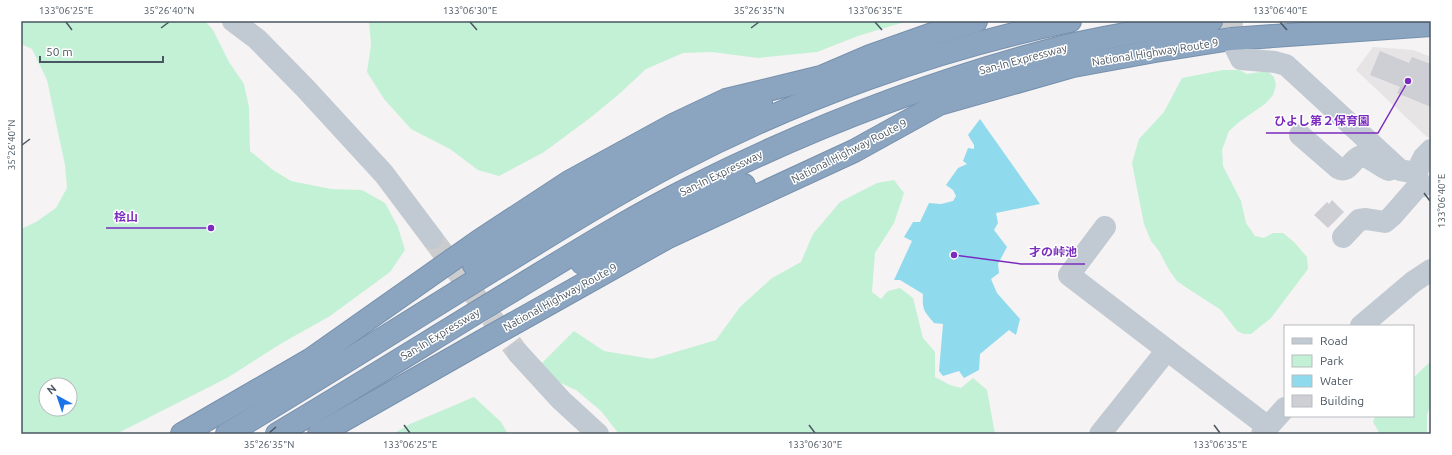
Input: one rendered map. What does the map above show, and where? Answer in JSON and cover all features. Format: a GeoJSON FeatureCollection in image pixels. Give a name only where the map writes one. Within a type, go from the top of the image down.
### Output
{"type":"FeatureCollection","features":[{"type":"Feature","properties":{"kind":"highway"},"geometry":{"type":"LineString","coordinates":[[274,406],[468,268],[590,187],[722,119],[870,56],[935,33],[976,21]]}},
{"type":"Feature","properties":{"kind":"highway"},"geometry":{"type":"LineString","coordinates":[[227,434],[583,215],[674,163],[764,120],[851,85],[940,54],[1034,28],[1070,21]]}},
{"type":"Feature","properties":{"kind":"highway","name":"San-In Expressway"},"geometry":{"type":"LineString","coordinates":[[282,430],[598,238],[689,188],[777,146],[863,110],[951,79],[1044,52],[1135,32],[1211,21]]}},
{"type":"Feature","properties":{"kind":"highway","name":"National Highway Route 9"},"geometry":{"type":"LineString","coordinates":[[319,434],[668,238],[854,151],[939,104],[1073,66],[1230,39],[1431,26]]}},
{"type":"Feature","properties":{"kind":"highway"},"geometry":{"type":"LineString","coordinates":[[182,434],[310,360],[480,241],[570,182],[674,124],[726,100],[821,77]]}},
{"type":"Feature","properties":{"kind":"highway"},"geometry":{"type":"LineString","coordinates":[[282,430],[494,311],[596,256],[689,210],[773,172],[855,137],[939,104]]}},
{"type":"Feature","properties":{"kind":"street"},"geometry":{"type":"LineString","coordinates":[[233,21],[257,39],[305,88],[384,174],[432,238]]}},
{"type":"Feature","properties":{"kind":"street"},"geometry":{"type":"LineString","coordinates":[[1230,39],[1241,59],[1275,62],[1286,65],[1417,180]]}},
{"type":"Feature","properties":{"kind":"street"},"geometry":{"type":"LineString","coordinates":[[1300,135],[1342,170],[1346,169],[1357,158],[1366,156],[1388,170],[1417,180]]}},
{"type":"Feature","properties":{"kind":"street"},"geometry":{"type":"LineString","coordinates":[[1343,237],[1359,220],[1366,219],[1385,222],[1392,216],[1417,180],[1424,157],[1431,150]]}},
{"type":"Feature","properties":{"kind":"street"},"geometry":{"type":"LineString","coordinates":[[1105,227],[1069,275],[1167,350],[1265,431],[1284,409]]}},
{"type":"Feature","properties":{"kind":"street"},"geometry":{"type":"LineString","coordinates":[[1362,325],[1413,282],[1431,270]]}},
{"type":"Feature","properties":{"kind":"street"},"geometry":{"type":"LineString","coordinates":[[1100,434],[1167,350]]}},
{"type":"Feature","properties":{"kind":"street"},"geometry":{"type":"LineString","coordinates":[[518,353],[561,400],[598,434]]}},
{"type":"Feature","properties":{"kind":"shaded area"},"geometry":{"type":"Polygon","coordinates":[[[1373,47],[1413,50],[1431,57],[1431,138],[1427,137],[1356,70],[1373,47]]]}},
{"type":"Feature","properties":{"kind":"green space"},"geometry":{"type":"Polygon","coordinates":[[[21,21],[205,21],[213,30],[229,62],[244,84],[249,107],[250,151],[273,170],[291,181],[331,189],[362,190],[385,203],[398,227],[405,250],[390,272],[330,316],[282,343],[227,378],[116,434],[21,434],[21,229],[36,222],[56,208],[67,188],[65,165],[47,80],[32,49],[21,44],[21,21]]]}},
{"type":"Feature","properties":{"kind":"green space"},"geometry":{"type":"Polygon","coordinates":[[[369,21],[908,21],[858,36],[817,52],[758,58],[712,52],[683,53],[646,69],[590,118],[544,152],[499,176],[478,170],[450,149],[411,129],[384,99],[367,72],[371,45],[369,21]]]}},
{"type":"Feature","properties":{"kind":"green space"},"geometry":{"type":"Polygon","coordinates":[[[1223,70],[1239,70],[1247,74],[1267,71],[1274,77],[1276,85],[1273,95],[1265,104],[1239,122],[1229,131],[1222,150],[1223,166],[1241,201],[1246,223],[1255,236],[1264,238],[1273,233],[1283,233],[1294,242],[1307,257],[1308,269],[1271,318],[1251,334],[1244,334],[1237,331],[1221,310],[1177,281],[1169,270],[1159,251],[1151,241],[1144,224],[1132,163],[1139,139],[1164,112],[1182,78],[1223,70]]]}},
{"type":"Feature","properties":{"kind":"green space"},"geometry":{"type":"Polygon","coordinates":[[[894,180],[904,193],[894,223],[875,253],[872,292],[881,299],[888,291],[900,288],[913,298],[923,338],[935,352],[935,377],[950,385],[961,388],[973,378],[987,390],[995,434],[619,434],[601,411],[576,390],[547,377],[542,363],[574,331],[604,351],[652,359],[716,340],[740,307],[772,278],[801,262],[813,234],[840,202],[877,183],[894,180]]]}},
{"type":"Feature","properties":{"kind":"green space"},"geometry":{"type":"Polygon","coordinates":[[[1431,361],[1431,402],[1427,415],[1426,434],[1380,434],[1373,422],[1375,417],[1414,417],[1414,377],[1431,361]]]}},
{"type":"Feature","properties":{"kind":"green space"},"geometry":{"type":"Polygon","coordinates":[[[474,397],[501,422],[508,434],[393,434],[410,424],[474,397]]]}},
{"type":"Feature","properties":{"kind":"water"},"geometry":{"type":"Polygon","coordinates":[[[980,119],[1040,204],[996,213],[998,223],[994,230],[1007,247],[998,264],[999,273],[991,279],[997,293],[1020,319],[1016,335],[1009,330],[980,354],[979,370],[964,378],[959,371],[943,376],[939,371],[943,324],[934,323],[926,313],[923,307],[923,294],[900,280],[894,280],[912,241],[904,237],[913,222],[920,222],[929,203],[941,204],[953,201],[956,196],[953,190],[946,185],[958,168],[967,164],[963,161],[968,148],[974,149],[974,145],[968,135],[980,119]]]}},
{"type":"Feature","properties":{"kind":"building"},"geometry":{"type":"Polygon","coordinates":[[[1380,51],[1409,63],[1412,57],[1431,64],[1431,107],[1397,93],[1400,87],[1370,75],[1380,51]]]}},
{"type":"Feature","properties":{"kind":"building"},"geometry":{"type":"Polygon","coordinates":[[[1332,200],[1344,212],[1328,228],[1314,215],[1327,202],[1329,204],[1332,200]]]}},
{"type":"Feature","properties":{"kind":"tunnel"},"geometry":{"type":"LineString","coordinates":[[1231,39],[1232,21]]}},
{"type":"Feature","properties":{"kind":"tunnel"},"geometry":{"type":"LineString","coordinates":[[432,238],[518,353]]}},
{"type":"Feature","properties":{"kind":"place","name":"ひよし第２保育園"},"geometry":{"type":"Point","coordinates":[1408,81]}},
{"type":"Feature","properties":{"kind":"place","name":"桧山"},"geometry":{"type":"Point","coordinates":[211,228]}},
{"type":"Feature","properties":{"kind":"place","name":"才の峠池"},"geometry":{"type":"Point","coordinates":[954,255]}}]}
